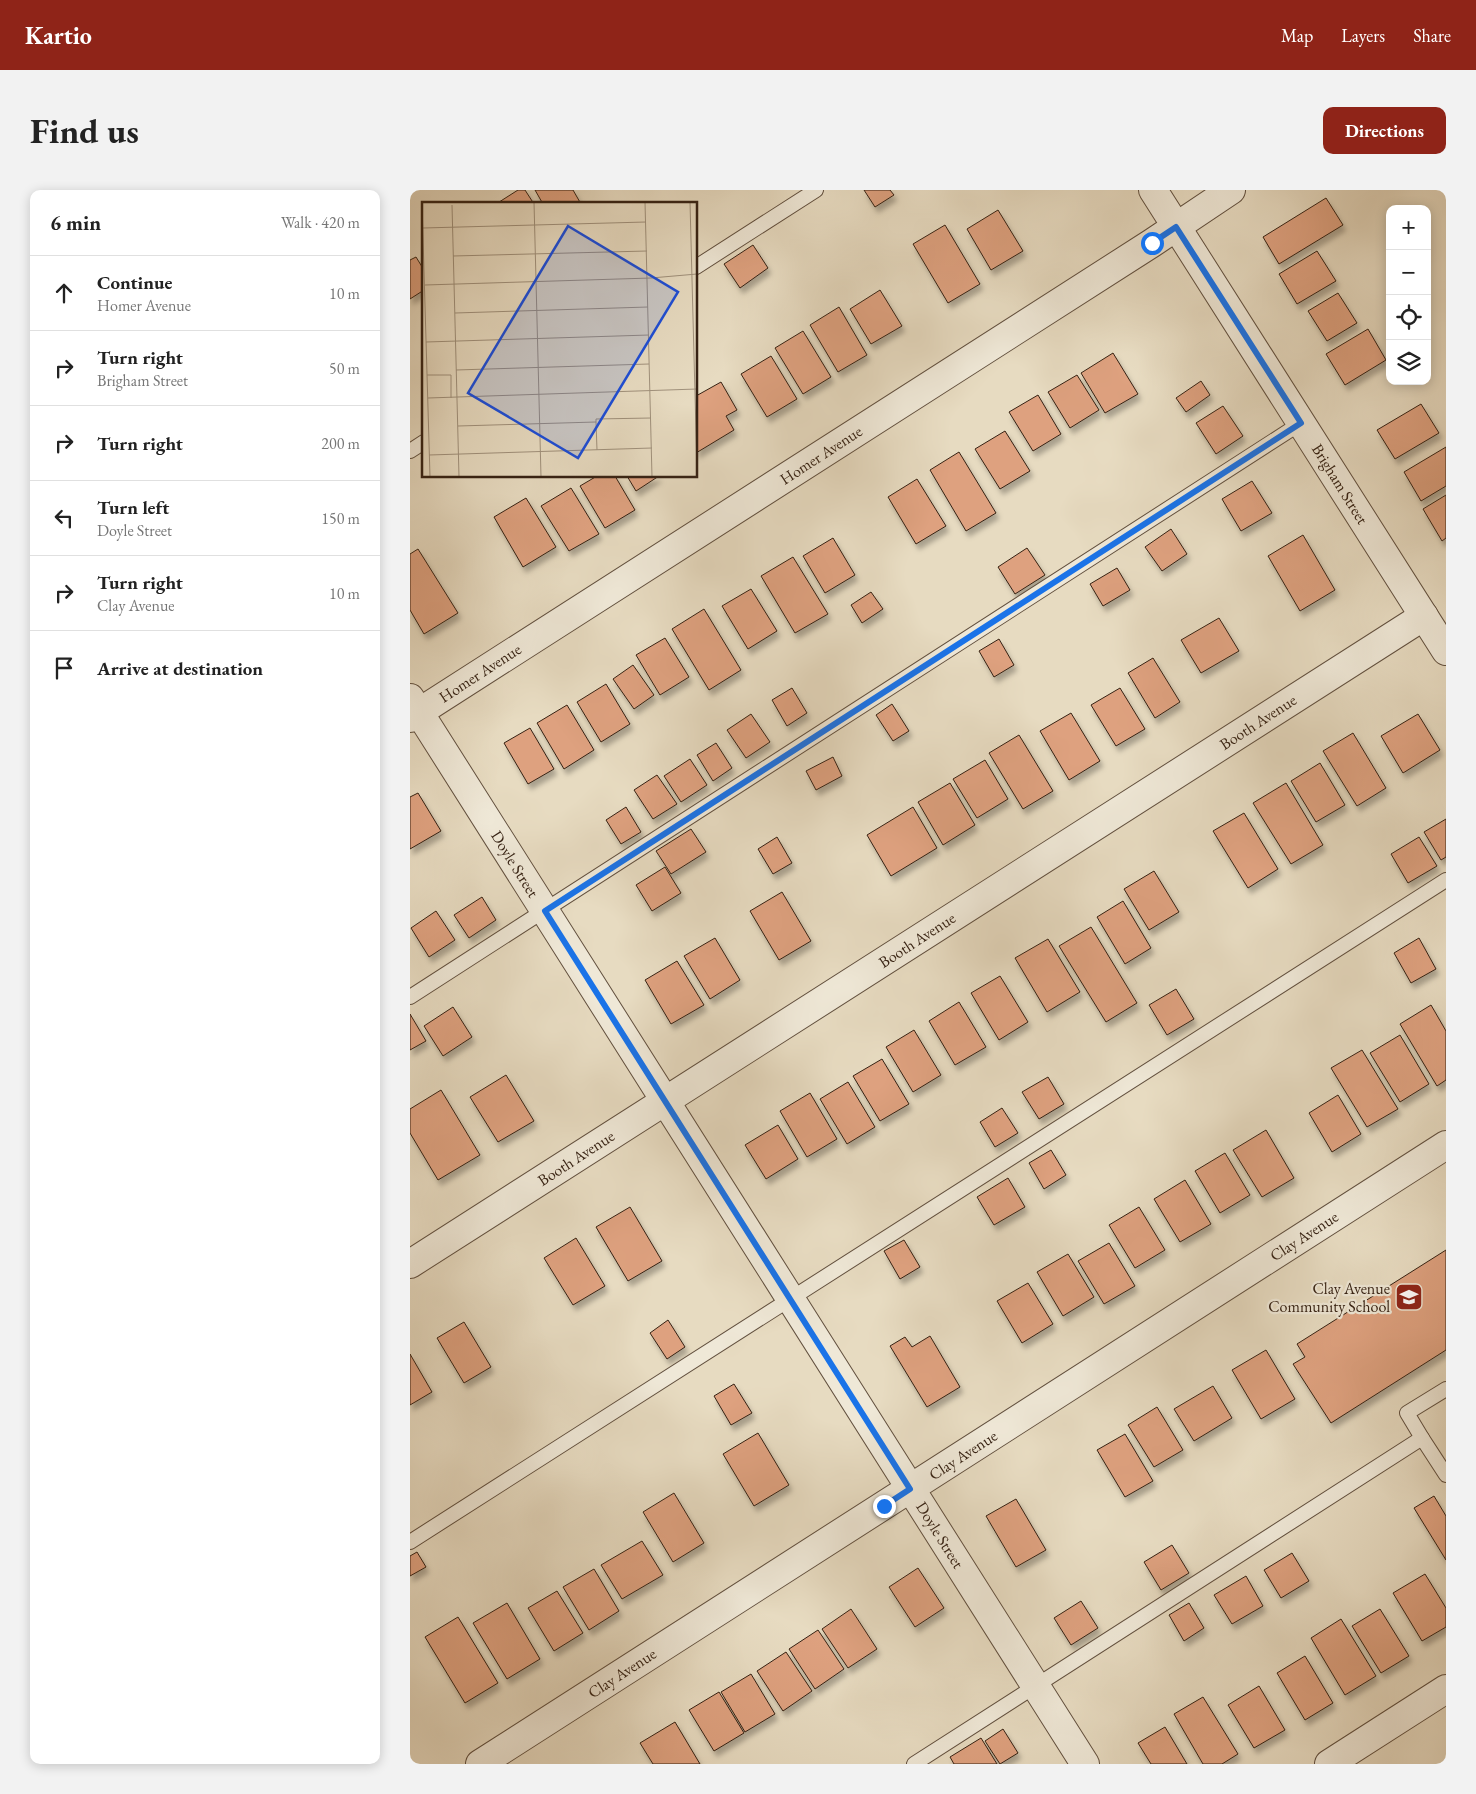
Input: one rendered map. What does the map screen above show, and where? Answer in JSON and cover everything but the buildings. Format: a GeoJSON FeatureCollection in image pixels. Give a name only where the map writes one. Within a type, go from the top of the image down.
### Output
{"type":"FeatureCollection","features":[{"type":"Feature","properties":{"kind":"street","name":"Brigham Street"},"geometry":{"type":"LineString","coordinates":[[1153,190],[1446,651]]}},
{"type":"Feature","properties":{"kind":"street","name":"Homer Avenue"},"geometry":{"type":"LineString","coordinates":[[413,709],[1176,227],[1230,190]]}},
{"type":"Feature","properties":{"kind":"street","name":"Booth Avenue"},"geometry":{"type":"LineString","coordinates":[[410,1264],[1424,616]]}},
{"type":"Feature","properties":{"kind":"street","name":"Doyle Street"},"geometry":{"type":"LineString","coordinates":[[413,709],[666,1100],[1085,1764]]}},
{"type":"Feature","properties":{"kind":"street","name":"Clay Avenue"},"geometry":{"type":"LineString","coordinates":[[480,1764],[1446,1145]]}},
{"type":"Feature","properties":{"kind":"street"},"geometry":{"type":"LineString","coordinates":[[1329,1764],[1446,1689]]}},
{"type":"Feature","properties":{"kind":"lane"},"geometry":{"type":"LineString","coordinates":[[698,266],[816,190]]}},
{"type":"Feature","properties":{"kind":"lane"},"geometry":{"type":"LineString","coordinates":[[410,997],[1301,423]]}},
{"type":"Feature","properties":{"kind":"lane"},"geometry":{"type":"LineString","coordinates":[[410,450],[422,443]]}},
{"type":"Feature","properties":{"kind":"lane"},"geometry":{"type":"LineString","coordinates":[[410,1542],[1446,880]]}},
{"type":"Feature","properties":{"kind":"lane"},"geometry":{"type":"LineString","coordinates":[[1446,1389],[1407,1413],[1446,1475]]}},
{"type":"Feature","properties":{"kind":"lane"},"geometry":{"type":"LineString","coordinates":[[914,1764],[1422,1438]]}},
{"type":"Feature","properties":{"kind":"place","name":"Clay Avenue Community School"},"geometry":{"type":"Point","coordinates":[1409,1297]}},
{"type":"Feature","properties":{"kind":"route"},"geometry":{"type":"LineString","coordinates":[[884,1506],[910,1489],[545,911],[1301,423],[1176,227],[1152,243]]}}]}
